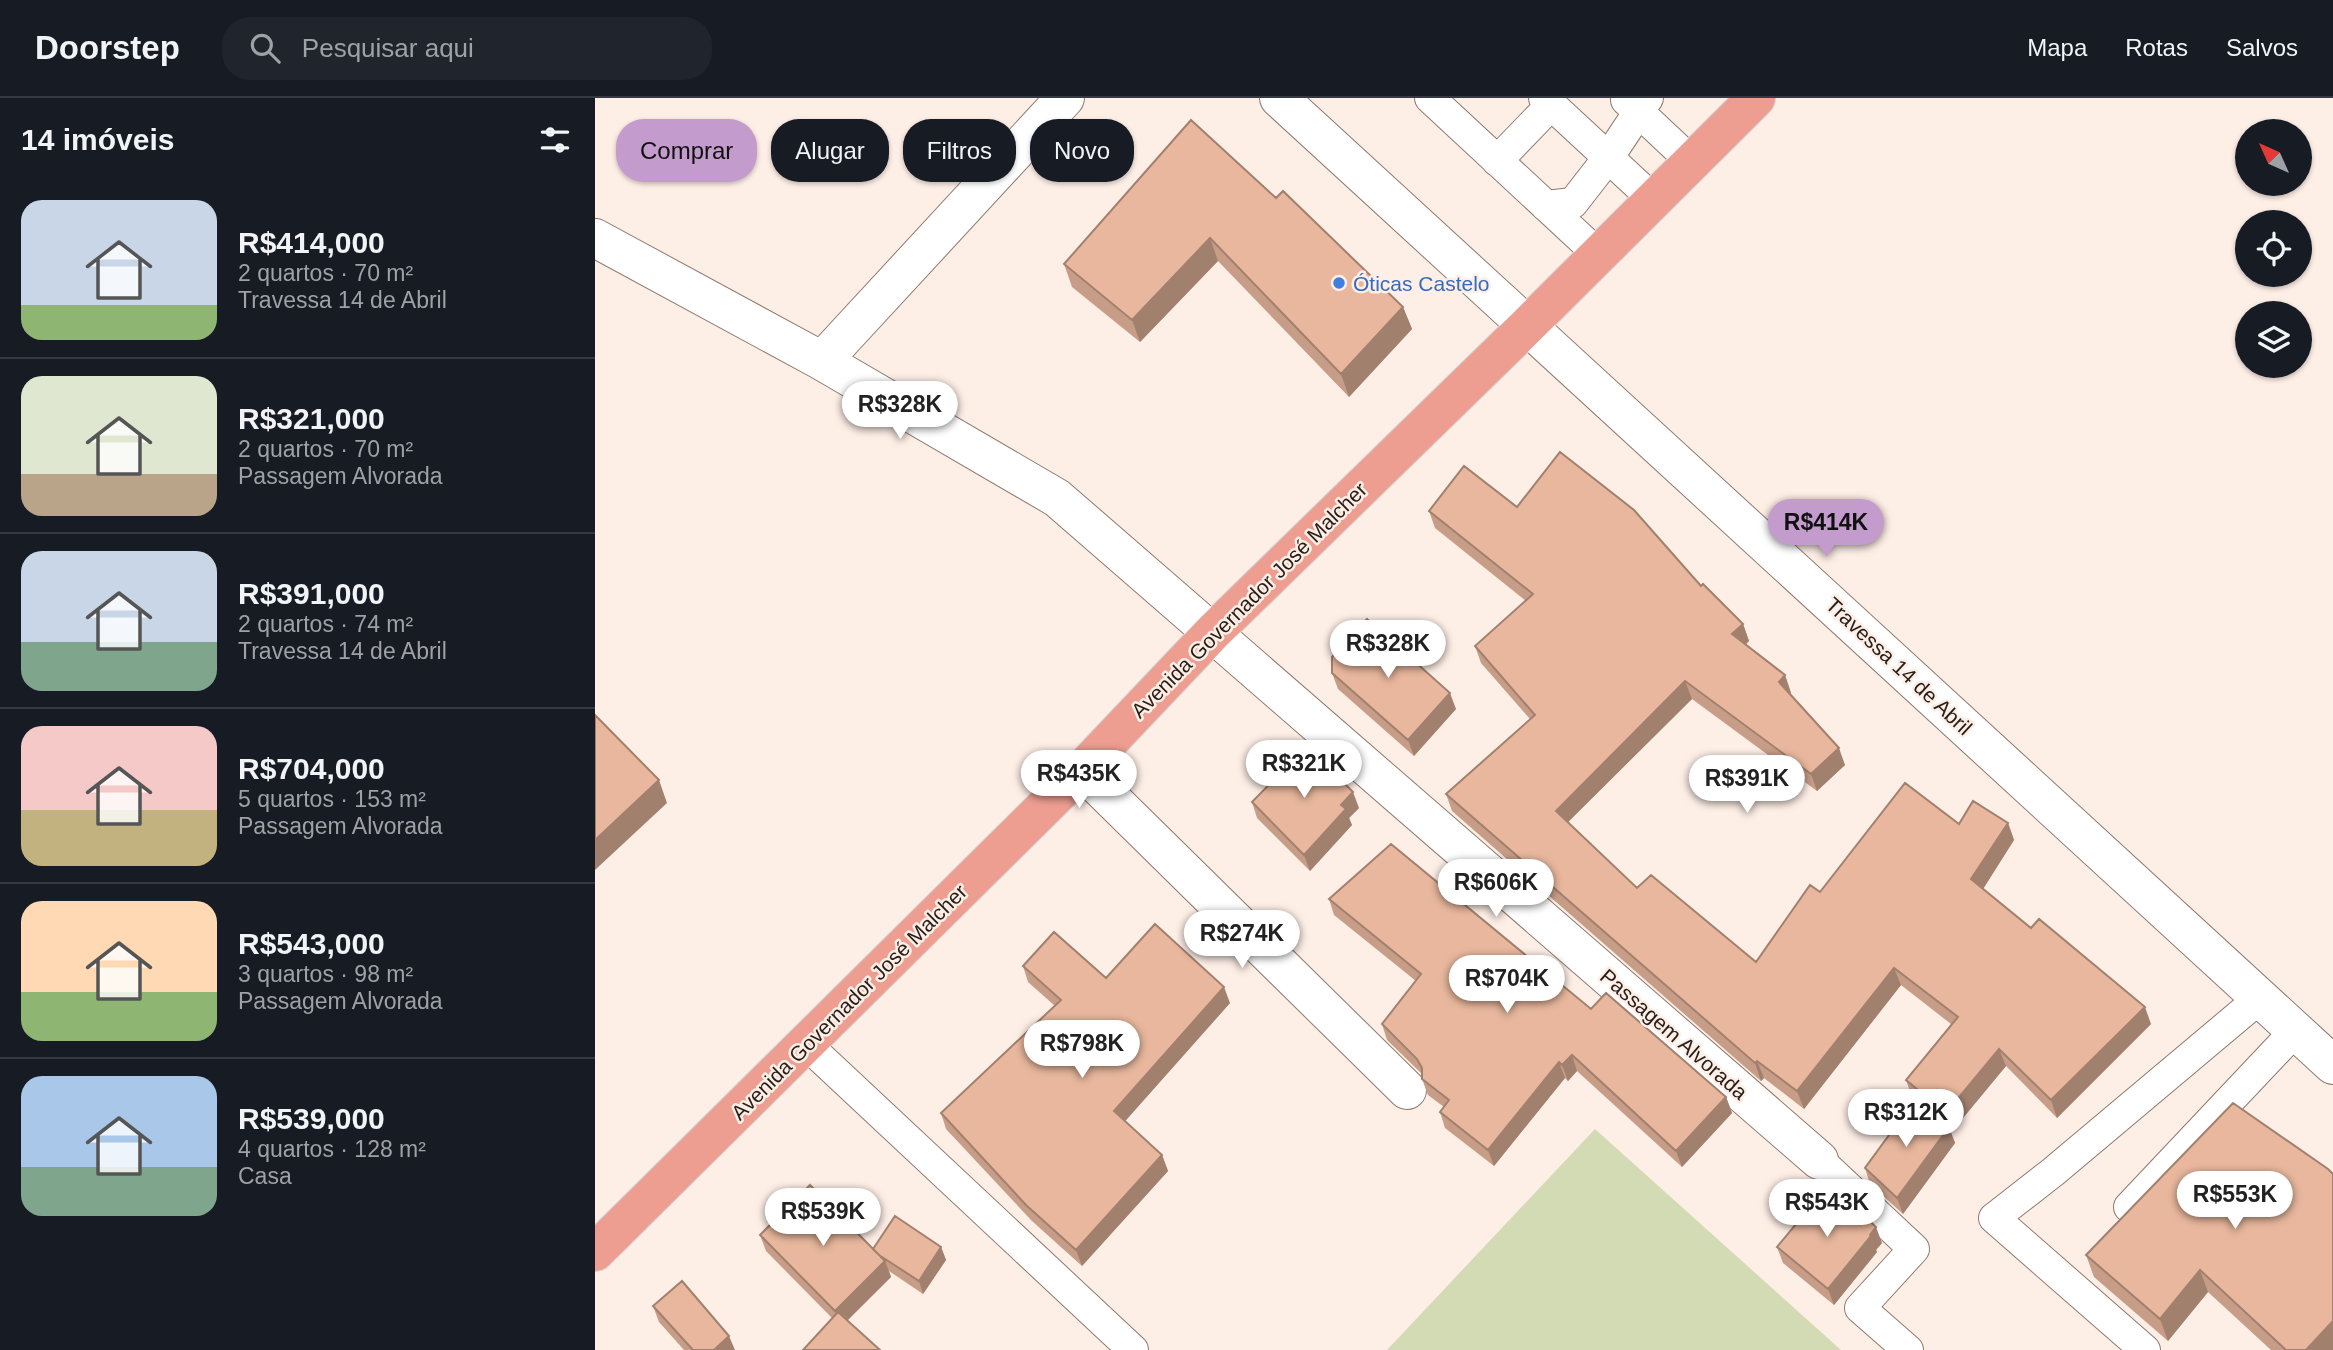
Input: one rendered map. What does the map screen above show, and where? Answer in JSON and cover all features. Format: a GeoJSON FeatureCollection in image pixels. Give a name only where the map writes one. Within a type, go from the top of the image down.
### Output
{"type":"FeatureCollection","features":[{"type":"Feature","properties":{"kind":"main road","name":"Avenida Governador José Malcher"},"geometry":{"type":"LineString","coordinates":[[595,1252],[1082,770],[1213,632],[1599,256],[1756,98]]}},
{"type":"Feature","properties":{"kind":"street"},"geometry":{"type":"LineString","coordinates":[[822,361],[1065,98]]}},
{"type":"Feature","properties":{"kind":"street","name":"Travessa 14 de Abril"},"geometry":{"type":"LineString","coordinates":[[1294,103],[1527,326],[2333,1065]]}},
{"type":"Feature","properties":{"kind":"street","name":"Passagem Alvorada"},"geometry":{"type":"LineString","coordinates":[[595,238],[822,361],[1056,498],[1819,1160]]}},
{"type":"Feature","properties":{"kind":"street"},"geometry":{"type":"LineString","coordinates":[[1082,770],[1408,1090]]}},
{"type":"Feature","properties":{"kind":"lane"},"geometry":{"type":"LineString","coordinates":[[1430,98],[1599,256]]}},
{"type":"Feature","properties":{"kind":"lane"},"geometry":{"type":"LineString","coordinates":[[1497,161],[1548,101],[1654,200]]}},
{"type":"Feature","properties":{"kind":"lane"},"geometry":{"type":"LineString","coordinates":[[1546,206],[1573,203],[1608,158],[1637,103],[1692,162]]}},
{"type":"Feature","properties":{"kind":"lane"},"geometry":{"type":"LineString","coordinates":[[2145,1350],[1994,1218],[2053,1172],[2260,998]]}},
{"type":"Feature","properties":{"kind":"lane"},"geometry":{"type":"LineString","coordinates":[[2129,1207],[2296,1030]]}},
{"type":"Feature","properties":{"kind":"lane"},"geometry":{"type":"LineString","coordinates":[[806,1044],[1133,1350]]}},
{"type":"Feature","properties":{"kind":"lane"},"geometry":{"type":"LineString","coordinates":[[1819,1160],[1913,1249],[1860,1308],[1908,1350]]}},
{"type":"Feature","properties":{"kind":"green space"},"geometry":{"type":"Polygon","coordinates":[[[1595,1129],[1841,1350],[1387,1350],[1595,1129]]]}},
{"type":"Feature","properties":{"kind":"building"},"geometry":{"type":"Polygon","coordinates":[[[1191,120],[1276,198],[1283,191],[1403,307],[1341,374],[1210,238],[1132,320],[1064,264],[1191,120]]]}},
{"type":"Feature","properties":{"kind":"building"},"geometry":{"type":"Polygon","coordinates":[[[1560,452],[1634,510],[1701,586],[1703,584],[1743,624],[1732,634],[1785,675],[1779,682],[1839,748],[1811,774],[1685,681],[1556,811],[1637,888],[1651,875],[1756,962],[1810,885],[1820,892],[1905,783],[1959,824],[1973,801],[2008,823],[1971,879],[2031,928],[2039,919],[2145,1007],[2051,1100],[1999,1049],[1946,1113],[1906,1080],[1958,1017],[1894,968],[1797,1091],[1757,1061],[1755,1063],[1446,794],[1535,715],[1475,646],[1533,594],[1429,511],[1464,466],[1517,507],[1560,452]]]}},
{"type":"Feature","properties":{"kind":"building"},"geometry":{"type":"Polygon","coordinates":[[[1367,619],[1450,693],[1408,740],[1332,673],[1332,657],[1367,619]]]}},
{"type":"Feature","properties":{"kind":"building"},"geometry":{"type":"Polygon","coordinates":[[[595,715],[659,780],[595,840],[595,715]]]}},
{"type":"Feature","properties":{"kind":"building"},"geometry":{"type":"Polygon","coordinates":[[[1307,746],[1353,792],[1341,805],[1346,809],[1304,855],[1252,802],[1307,746]]]}},
{"type":"Feature","properties":{"kind":"building"},"geometry":{"type":"Polygon","coordinates":[[[1391,844],[1591,1009],[1606,993],[1726,1097],[1676,1151],[1572,1055],[1562,1065],[1559,1062],[1488,1150],[1440,1112],[1449,1100],[1422,1079],[1422,1068],[1417,1059],[1382,1024],[1421,974],[1329,899],[1391,844]]]}},
{"type":"Feature","properties":{"kind":"building"},"geometry":{"type":"Polygon","coordinates":[[[1155,924],[1224,987],[1114,1111],[1162,1155],[1076,1250],[1026,1205],[941,1113],[1061,1000],[1023,966],[1054,932],[1106,978],[1155,924]]]}},
{"type":"Feature","properties":{"kind":"building"},"geometry":{"type":"Polygon","coordinates":[[[1914,1101],[1949,1127],[1897,1198],[1865,1168],[1914,1101]]]}},
{"type":"Feature","properties":{"kind":"building"},"geometry":{"type":"Polygon","coordinates":[[[2233,1103],[2333,1174],[2333,1321],[2306,1350],[2286,1350],[2200,1270],[2160,1319],[2086,1255],[2233,1103]]]}},
{"type":"Feature","properties":{"kind":"building"},"geometry":{"type":"Polygon","coordinates":[[[810,1185],[885,1261],[835,1311],[760,1235],[810,1185]]]}},
{"type":"Feature","properties":{"kind":"building"},"geometry":{"type":"Polygon","coordinates":[[[1821,1194],[1836,1207],[1844,1197],[1876,1227],[1828,1289],[1777,1247],[1821,1194]]]}},
{"type":"Feature","properties":{"kind":"building"},"geometry":{"type":"Polygon","coordinates":[[[895,1216],[941,1247],[919,1281],[873,1249],[895,1216]]]}},
{"type":"Feature","properties":{"kind":"building"},"geometry":{"type":"Polygon","coordinates":[[[682,1281],[729,1336],[714,1350],[693,1350],[653,1306],[682,1281]]]}},
{"type":"Feature","properties":{"kind":"building"},"geometry":{"type":"Polygon","coordinates":[[[838,1312],[880,1350],[803,1350],[838,1312]]]}},
{"type":"Feature","properties":{"kind":"place","name":"Óticas Castelo"},"geometry":{"type":"Point","coordinates":[1339,283]}}]}
